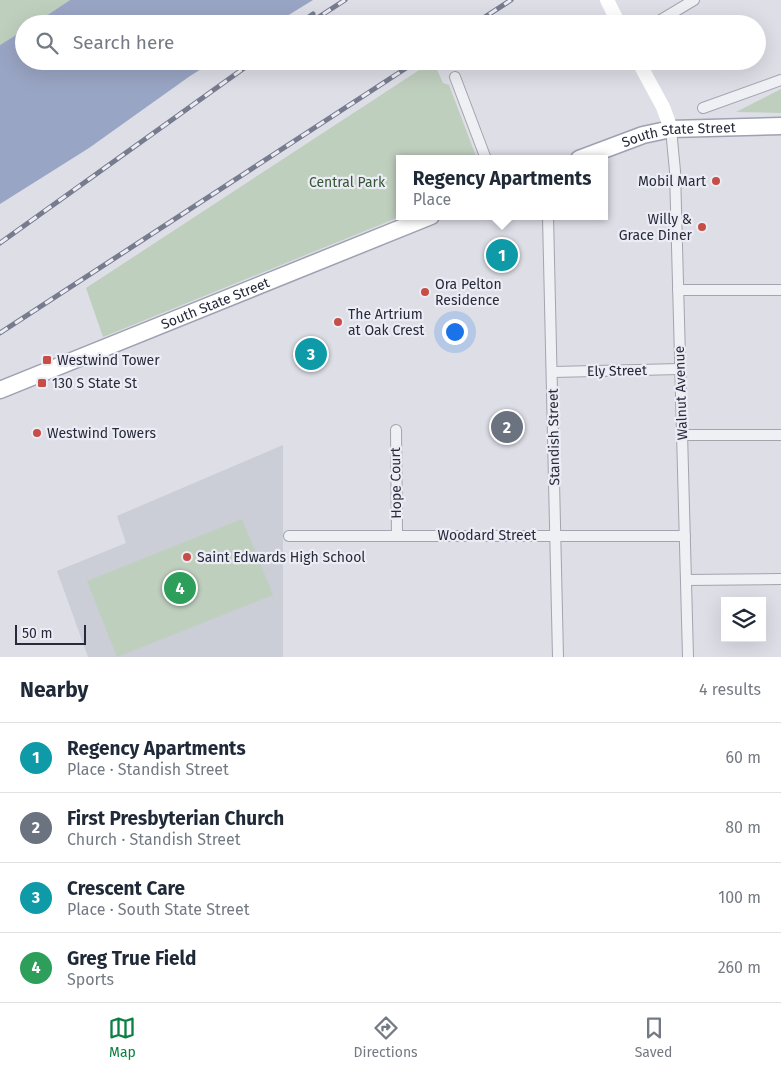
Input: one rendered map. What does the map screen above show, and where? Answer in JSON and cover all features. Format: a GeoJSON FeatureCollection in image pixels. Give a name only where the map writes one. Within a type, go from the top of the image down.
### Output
{"type":"FeatureCollection","features":[{"type":"Feature","properties":{"kind":"main road","name":"South State Street"},"geometry":{"type":"LineString","coordinates":[[590,155],[644,135],[671,129],[781,126]]}},
{"type":"Feature","properties":{"kind":"main road","name":"South State Street"},"geometry":{"type":"LineString","coordinates":[[0,390],[421,220]]}},
{"type":"Feature","properties":{"kind":"street"},"geometry":{"type":"LineString","coordinates":[[607,0],[614,15]]}},
{"type":"Feature","properties":{"kind":"street"},"geometry":{"type":"LineString","coordinates":[[669,15],[694,0]]}},
{"type":"Feature","properties":{"kind":"street"},"geometry":{"type":"LineString","coordinates":[[643,70],[663,107],[671,129]]}},
{"type":"Feature","properties":{"kind":"street"},"geometry":{"type":"LineString","coordinates":[[454,77],[484,155]]}},
{"type":"Feature","properties":{"kind":"street"},"geometry":{"type":"LineString","coordinates":[[704,108],[781,80]]}},
{"type":"Feature","properties":{"kind":"street","name":"Walnut Avenue"},"geometry":{"type":"LineString","coordinates":[[671,129],[674,150],[688,657]]}},
{"type":"Feature","properties":{"kind":"street","name":"Standish Street"},"geometry":{"type":"LineString","coordinates":[[548,220],[558,657]]}},
{"type":"Feature","properties":{"kind":"street"},"geometry":{"type":"LineString","coordinates":[[678,290],[781,290]]}},
{"type":"Feature","properties":{"kind":"street","name":"Ely Street"},"geometry":{"type":"LineString","coordinates":[[553,372],[680,370]]}},
{"type":"Feature","properties":{"kind":"street","name":"Hope Court"},"geometry":{"type":"LineString","coordinates":[[396,430],[397,535]]}},
{"type":"Feature","properties":{"kind":"street"},"geometry":{"type":"LineString","coordinates":[[682,435],[781,435]]}},
{"type":"Feature","properties":{"kind":"street","name":"Woodard Street"},"geometry":{"type":"LineString","coordinates":[[289,536],[685,536]]}},
{"type":"Feature","properties":{"kind":"street"},"geometry":{"type":"LineString","coordinates":[[686,580],[781,579]]}},
{"type":"Feature","properties":{"kind":"shaded area","name":"Saint Edwards High School"},"geometry":{"type":"Polygon","coordinates":[[[283,445],[283,657],[88,657],[57,571],[126,543],[117,516],[283,445]]]}},
{"type":"Feature","properties":{"kind":"green space"},"geometry":{"type":"Polygon","coordinates":[[[0,0],[70,0],[48,15],[15,15],[15,36],[0,45],[0,0]]]}},
{"type":"Feature","properties":{"kind":"green space","name":"Central Park"},"geometry":{"type":"Polygon","coordinates":[[[419,70],[437,70],[443,83],[449,85],[475,155],[396,155],[396,218],[103,337],[86,288],[419,70]]]}},
{"type":"Feature","properties":{"kind":"green space"},"geometry":{"type":"Polygon","coordinates":[[[781,89],[781,113],[736,112],[781,89]]]}},
{"type":"Feature","properties":{"kind":"green space"},"geometry":{"type":"Polygon","coordinates":[[[242,519],[273,595],[117,657],[87,581],[242,519]]]}},
{"type":"Feature","properties":{"kind":"water"},"geometry":{"type":"Polygon","coordinates":[[[70,0],[313,0],[289,15],[48,15],[70,0]]]}},
{"type":"Feature","properties":{"kind":"water"},"geometry":{"type":"Polygon","coordinates":[[[15,36],[15,70],[200,70],[89,148],[0,204],[0,45],[15,36]]]}},
{"type":"Feature","properties":{"kind":"railway"},"geometry":{"type":"LineString","coordinates":[[322,15],[345,0]]}},
{"type":"Feature","properties":{"kind":"railway"},"geometry":{"type":"LineString","coordinates":[[488,15],[511,0]]}},
{"type":"Feature","properties":{"kind":"railway"},"geometry":{"type":"LineString","coordinates":[[0,243],[241,70]]}},
{"type":"Feature","properties":{"kind":"railway"},"geometry":{"type":"LineString","coordinates":[[0,333],[403,70]]}},
{"type":"Feature","properties":{"kind":"place","name":"Mobil Mart"},"geometry":{"type":"Point","coordinates":[716,181]}},
{"type":"Feature","properties":{"kind":"place","name":"Willy & Grace Diner"},"geometry":{"type":"Point","coordinates":[702,227]}},
{"type":"Feature","properties":{"kind":"place","name":"Regency Apartments"},"geometry":{"type":"Point","coordinates":[502,255]}},
{"type":"Feature","properties":{"kind":"place","name":"Ora Pelton Residence"},"geometry":{"type":"Point","coordinates":[425,292]}},
{"type":"Feature","properties":{"kind":"place","name":"The Artrium at Oak Crest"},"geometry":{"type":"Point","coordinates":[338,322]}},
{"type":"Feature","properties":{"kind":"place","name":"Crescent Care"},"geometry":{"type":"Point","coordinates":[311,354]}},
{"type":"Feature","properties":{"kind":"place","name":"Westwind Tower"},"geometry":{"type":"Point","coordinates":[47,360]}},
{"type":"Feature","properties":{"kind":"place","name":"130 S State St"},"geometry":{"type":"Point","coordinates":[42,383]}},
{"type":"Feature","properties":{"kind":"place","name":"First Presbyterian Church"},"geometry":{"type":"Point","coordinates":[507,427]}},
{"type":"Feature","properties":{"kind":"place","name":"Westwind Towers"},"geometry":{"type":"Point","coordinates":[37,433]}},
{"type":"Feature","properties":{"kind":"place","name":"Saint Edwards High School"},"geometry":{"type":"Point","coordinates":[187,557]}},
{"type":"Feature","properties":{"kind":"place","name":"Greg True Field"},"geometry":{"type":"Point","coordinates":[180,588]}}]}
